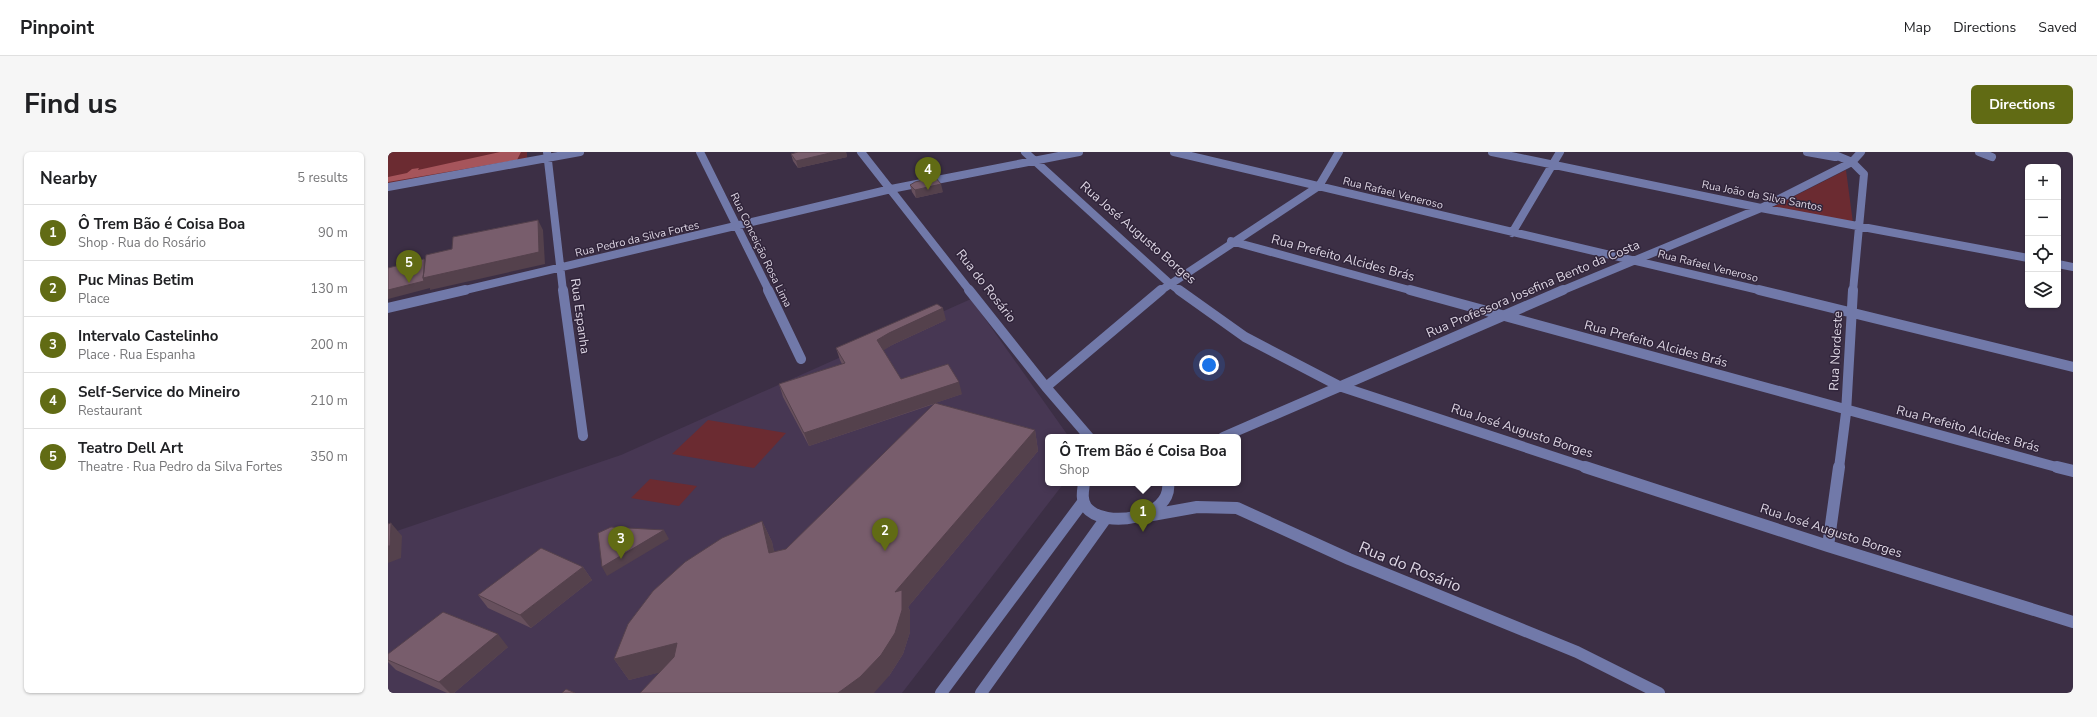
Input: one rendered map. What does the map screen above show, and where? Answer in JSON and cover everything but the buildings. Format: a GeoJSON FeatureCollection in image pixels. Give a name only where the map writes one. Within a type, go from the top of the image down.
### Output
{"type":"FeatureCollection","features":[{"type":"Feature","properties":{"kind":"street"},"geometry":{"type":"LineString","coordinates":[[388,187],[547,155],[580,152]]}},
{"type":"Feature","properties":{"kind":"street","name":"Rua Conceição Rosa Lima"},"geometry":{"type":"LineString","coordinates":[[700,152],[738,226],[801,359]]}},
{"type":"Feature","properties":{"kind":"street","name":"Rua do Rosário"},"geometry":{"type":"LineString","coordinates":[[861,152],[1046,387],[1086,434]]}},
{"type":"Feature","properties":{"kind":"street","name":"Rua José Augusto Borges"},"geometry":{"type":"LineString","coordinates":[[1025,152],[1169,283],[1245,337],[1339,386],[1828,546],[2073,622]]}},
{"type":"Feature","properties":{"kind":"street","name":"Rua Pedro da Silva Fortes"},"geometry":{"type":"LineString","coordinates":[[388,308],[891,189],[1079,152]]}},
{"type":"Feature","properties":{"kind":"street","name":"Rua Rafael Veneroso"},"geometry":{"type":"LineString","coordinates":[[1174,152],[1512,233],[1634,259],[2073,367]]}},
{"type":"Feature","properties":{"kind":"street"},"geometry":{"type":"LineString","coordinates":[[1046,387],[1169,283],[1231,241],[1319,186],[1339,152]]}},
{"type":"Feature","properties":{"kind":"street","name":"Rua João da Silva Santos"},"geometry":{"type":"LineString","coordinates":[[1492,152],[1761,208],[2025,257]]}},
{"type":"Feature","properties":{"kind":"street"},"geometry":{"type":"LineString","coordinates":[[1512,233],[1560,152]]}},
{"type":"Feature","properties":{"kind":"street"},"geometry":{"type":"LineString","coordinates":[[1807,152],[1842,158]]}},
{"type":"Feature","properties":{"kind":"street"},"geometry":{"type":"LineString","coordinates":[[1828,152],[1852,162],[1861,152]]}},
{"type":"Feature","properties":{"kind":"street"},"geometry":{"type":"LineString","coordinates":[[1980,152],[1992,157]]}},
{"type":"Feature","properties":{"kind":"street","name":"Rua Espanha"},"geometry":{"type":"LineString","coordinates":[[547,155],[560,268],[583,436]]}},
{"type":"Feature","properties":{"kind":"street","name":"Rua Professora Josefina Bento da Costa"},"geometry":{"type":"LineString","coordinates":[[1230,434],[1634,259],[1761,208],[1852,162]]}},
{"type":"Feature","properties":{"kind":"street","name":"Rua Nordeste"},"geometry":{"type":"LineString","coordinates":[[1828,546],[1846,409],[1851,312],[1864,174],[1852,162]]}},
{"type":"Feature","properties":{"kind":"street","name":"Rua Prefeito Alcides Brás"},"geometry":{"type":"LineString","coordinates":[[1231,241],[2073,471]]}},
{"type":"Feature","properties":{"kind":"street"},"geometry":{"type":"LineString","coordinates":[[2061,265],[2073,267]]}},
{"type":"Feature","properties":{"kind":"street"},"geometry":{"type":"LineString","coordinates":[[981,693],[1106,518],[1092,512],[1083,502],[1081,490],[1083,486]]}},
{"type":"Feature","properties":{"kind":"street"},"geometry":{"type":"LineString","coordinates":[[1141,517],[1156,509],[1166,498],[1169,486]]}},
{"type":"Feature","properties":{"kind":"street"},"geometry":{"type":"LineString","coordinates":[[941,693],[1083,502]]}},
{"type":"Feature","properties":{"kind":"street","name":"Rua do Rosário"},"geometry":{"type":"LineString","coordinates":[[1106,518],[1124,520],[1197,507],[1237,508],[1348,559],[1577,652],[1659,693]]}},
{"type":"Feature","properties":{"kind":"shaded area"},"geometry":{"type":"Polygon","coordinates":[[[388,152],[527,152],[527,159],[388,184],[388,152]]]}},
{"type":"Feature","properties":{"kind":"shaded area"},"geometry":{"type":"Polygon","coordinates":[[[500,152],[521,152],[517,160],[388,182],[388,177],[407,173],[412,169],[419,168],[418,170],[500,152]]]}},
{"type":"Feature","properties":{"kind":"shaded area"},"geometry":{"type":"Polygon","coordinates":[[[1846,170],[1853,223],[1773,207],[1846,170]]]}},
{"type":"Feature","properties":{"kind":"shaded area"},"geometry":{"type":"Polygon","coordinates":[[[971,299],[1067,434],[1045,434],[1045,486],[1062,486],[902,693],[388,693],[388,534],[621,455],[971,299]]]}},
{"type":"Feature","properties":{"kind":"shaded area"},"geometry":{"type":"Polygon","coordinates":[[[708,420],[786,433],[754,468],[672,454],[708,420]]]}},
{"type":"Feature","properties":{"kind":"shaded area"},"geometry":{"type":"Polygon","coordinates":[[[650,479],[697,486],[679,506],[631,498],[650,479]]]}},
{"type":"Feature","properties":{"kind":"place","name":"Self-Service do Mineiro"},"geometry":{"type":"Point","coordinates":[928,190]}},
{"type":"Feature","properties":{"kind":"place","name":"Teatro Dell Art"},"geometry":{"type":"Point","coordinates":[409,283]}},
{"type":"Feature","properties":{"kind":"place","name":"Ô Trem Bão é Coisa Boa"},"geometry":{"type":"Point","coordinates":[1143,532]}},
{"type":"Feature","properties":{"kind":"place","name":"Puc Minas Betim"},"geometry":{"type":"Point","coordinates":[885,551]}},
{"type":"Feature","properties":{"kind":"place","name":"Intervalo Castelinho"},"geometry":{"type":"Point","coordinates":[621,559]}}]}
